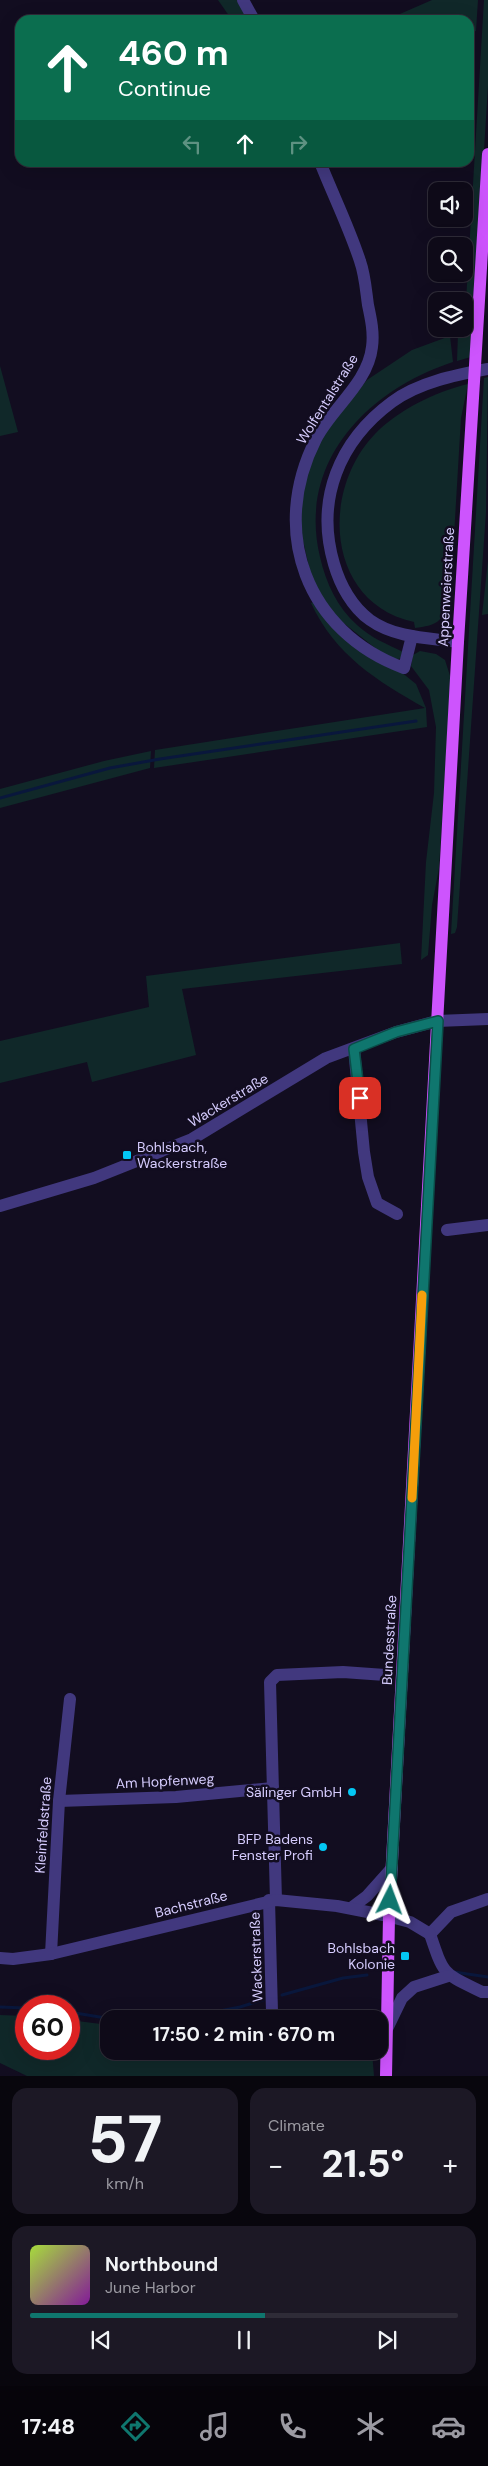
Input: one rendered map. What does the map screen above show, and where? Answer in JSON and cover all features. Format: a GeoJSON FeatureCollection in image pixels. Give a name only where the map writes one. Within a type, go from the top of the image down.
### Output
{"type":"FeatureCollection","features":[{"type":"Feature","properties":{"kind":"main road","name":"Appenweierstraße"},"geometry":{"type":"LineString","coordinates":[[427,1206],[458,642],[488,154]]}},
{"type":"Feature","properties":{"kind":"main road","name":"Bundesstraße"},"geometry":{"type":"LineString","coordinates":[[388,2027],[389,1917],[427,1206]]}},
{"type":"Feature","properties":{"kind":"main road","name":"Bundesstraße"},"geometry":{"type":"LineString","coordinates":[[386,2076],[387,2060]]}},
{"type":"Feature","properties":{"kind":"street"},"geometry":{"type":"LineString","coordinates":[[243,0],[251,15]]}},
{"type":"Feature","properties":{"kind":"street","name":"Wolfentalstraße"},"geometry":{"type":"LineString","coordinates":[[322,167],[360,262],[372,324],[373,345],[370,362],[317,437],[302,473],[295,504],[295,529],[298,549],[304,571],[320,606],[335,624],[361,647],[404,668],[412,636]]}},
{"type":"Feature","properties":{"kind":"street"},"geometry":{"type":"LineString","coordinates":[[458,642],[412,636],[388,630],[370,620],[351,600],[338,578],[330,554],[326,527],[327,501],[335,475],[347,450],[370,420],[394,401],[416,388],[488,369]]}},
{"type":"Feature","properties":{"kind":"street","name":"Wackerstraße"},"geometry":{"type":"LineString","coordinates":[[0,1206],[94,1178],[192,1139],[326,1058],[396,1032],[438,1021],[488,1019]]}},
{"type":"Feature","properties":{"kind":"street"},"geometry":{"type":"LineString","coordinates":[[354,1049],[368,1177],[377,1203],[397,1214]]}},
{"type":"Feature","properties":{"kind":"street"},"geometry":{"type":"LineString","coordinates":[[447,1230],[488,1225]]}},
{"type":"Feature","properties":{"kind":"street","name":"Wackerstraße"},"geometry":{"type":"LineString","coordinates":[[272,2010],[273,1788],[270,1682],[277,1675],[344,1672],[386,1675]]}},
{"type":"Feature","properties":{"kind":"street","name":"Kleinfeldstraße"},"geometry":{"type":"LineString","coordinates":[[50,1954],[59,1801],[70,1699]]}},
{"type":"Feature","properties":{"kind":"street","name":"Am Hopfenweg"},"geometry":{"type":"LineString","coordinates":[[59,1801],[176,1797],[273,1788]]}},
{"type":"Feature","properties":{"kind":"street"},"geometry":{"type":"LineString","coordinates":[[351,1908],[367,1896],[392,1868]]}},
{"type":"Feature","properties":{"kind":"street"},"geometry":{"type":"LineString","coordinates":[[488,1899],[452,1912],[430,1934],[440,1963],[448,1976],[482,1992],[488,1992]]}},
{"type":"Feature","properties":{"kind":"street","name":"Bachstraße"},"geometry":{"type":"LineString","coordinates":[[0,1958],[50,1954],[272,1900],[351,1908],[410,1922],[430,1934]]}},
{"type":"Feature","properties":{"kind":"street"},"geometry":{"type":"LineString","coordinates":[[388,2027],[402,1998],[414,1987],[448,1976]]}},
{"type":"Feature","properties":{"kind":"green space"},"geometry":{"type":"Polygon","coordinates":[[[218,0],[238,0],[247,15],[228,15],[218,0]]]}},
{"type":"Feature","properties":{"kind":"green space"},"geometry":{"type":"Polygon","coordinates":[[[432,0],[478,0],[476,31],[474,32],[474,15],[398,15],[432,0]]]}},
{"type":"Feature","properties":{"kind":"green space"},"geometry":{"type":"Polygon","coordinates":[[[484,0],[488,0],[488,86],[473,325],[473,292],[467,292],[467,282],[473,282],[473,237],[470,237],[470,227],[473,227],[473,184],[484,0]]]}},
{"type":"Feature","properties":{"kind":"green space"},"geometry":{"type":"Polygon","coordinates":[[[450,337],[453,362],[422,374],[393,391],[368,411],[346,434],[330,460],[319,490],[316,522],[320,557],[333,594],[350,618],[362,630],[403,652],[401,658],[395,660],[379,651],[341,621],[323,600],[312,580],[299,523],[306,476],[321,438],[367,380],[412,350],[450,337]]]}},
{"type":"Feature","properties":{"kind":"green space"},"geometry":{"type":"Polygon","coordinates":[[[458,337],[472,337],[471,357],[457,361],[458,337]]]}},
{"type":"Feature","properties":{"kind":"green space"},"geometry":{"type":"Polygon","coordinates":[[[0,366],[18,432],[0,436],[0,366]]]}},
{"type":"Feature","properties":{"kind":"green space"},"geometry":{"type":"Polygon","coordinates":[[[488,377],[486,512],[457,927],[455,933],[451,934],[484,378],[488,377]]]}},
{"type":"Feature","properties":{"kind":"green space"},"geometry":{"type":"Polygon","coordinates":[[[468,384],[461,418],[450,603],[437,622],[415,628],[414,622],[385,611],[363,593],[348,569],[341,542],[340,514],[346,485],[357,458],[384,425],[430,397],[468,384]]]}},
{"type":"Feature","properties":{"kind":"green space"},"geometry":{"type":"Polygon","coordinates":[[[488,561],[488,614],[482,615],[488,561]]]}},
{"type":"Feature","properties":{"kind":"green space"},"geometry":{"type":"Polygon","coordinates":[[[314,602],[416,684],[426,708],[427,727],[154,768],[155,750],[425,708],[374,677],[345,652],[332,638],[321,621],[311,603],[314,602]]]}},
{"type":"Feature","properties":{"kind":"green space"},"geometry":{"type":"Polygon","coordinates":[[[420,651],[436,654],[445,660],[451,679],[439,868],[432,905],[428,955],[421,960],[426,862],[434,793],[436,727],[429,690],[411,666],[413,655],[420,651]]]}},
{"type":"Feature","properties":{"kind":"green space"},"geometry":{"type":"Polygon","coordinates":[[[151,751],[150,768],[0,808],[0,789],[104,761],[151,751]]]}},
{"type":"Feature","properties":{"kind":"green space"},"geometry":{"type":"Polygon","coordinates":[[[400,943],[402,964],[182,989],[196,1055],[92,1082],[87,1062],[0,1083],[0,1041],[149,1007],[146,976],[400,943]]]}},
{"type":"Feature","properties":{"kind":"green space"},"geometry":{"type":"Polygon","coordinates":[[[0,2015],[15,2016],[15,2060],[80,2060],[80,2021],[100,2024],[100,2060],[373,2060],[374,2076],[27,2076],[0,2063],[0,2015]]]}},
{"type":"Feature","properties":{"kind":"waterway"},"geometry":{"type":"LineString","coordinates":[[0,798],[110,768],[416,721]]}},
{"type":"Feature","properties":{"kind":"waterway"},"geometry":{"type":"LineString","coordinates":[[454,1972],[488,1977]]}},
{"type":"Feature","properties":{"kind":"waterway"},"geometry":{"type":"LineString","coordinates":[[282,1995],[343,1978],[367,1975]]}},
{"type":"Feature","properties":{"kind":"waterway"},"geometry":{"type":"LineString","coordinates":[[224,2010],[263,2000]]}},
{"type":"Feature","properties":{"kind":"waterway"},"geometry":{"type":"LineString","coordinates":[[0,2007],[15,2008]]}},
{"type":"Feature","properties":{"kind":"waterway"},"geometry":{"type":"LineString","coordinates":[[80,2014],[100,2017]]}},
{"type":"Feature","properties":{"kind":"slow traffic"},"geometry":{"type":"LineString","coordinates":[[412,1498],[422,1295]]}},
{"type":"Feature","properties":{"kind":"place","name":"Bohlsbach, Wackerstraße"},"geometry":{"type":"Point","coordinates":[127,1155]}},
{"type":"Feature","properties":{"kind":"place","name":"Sälinger GmbH"},"geometry":{"type":"Point","coordinates":[352,1792]}},
{"type":"Feature","properties":{"kind":"place","name":"BFP Badens Fenster Profi"},"geometry":{"type":"Point","coordinates":[323,1847]}},
{"type":"Feature","properties":{"kind":"place","name":"Bohlsbach Kolonie"},"geometry":{"type":"Point","coordinates":[405,1956]}},
{"type":"Feature","properties":{"kind":"route"},"geometry":{"type":"LineString","coordinates":[[360,1098],[354,1049],[396,1032],[438,1021],[390,1900]]}}]}
